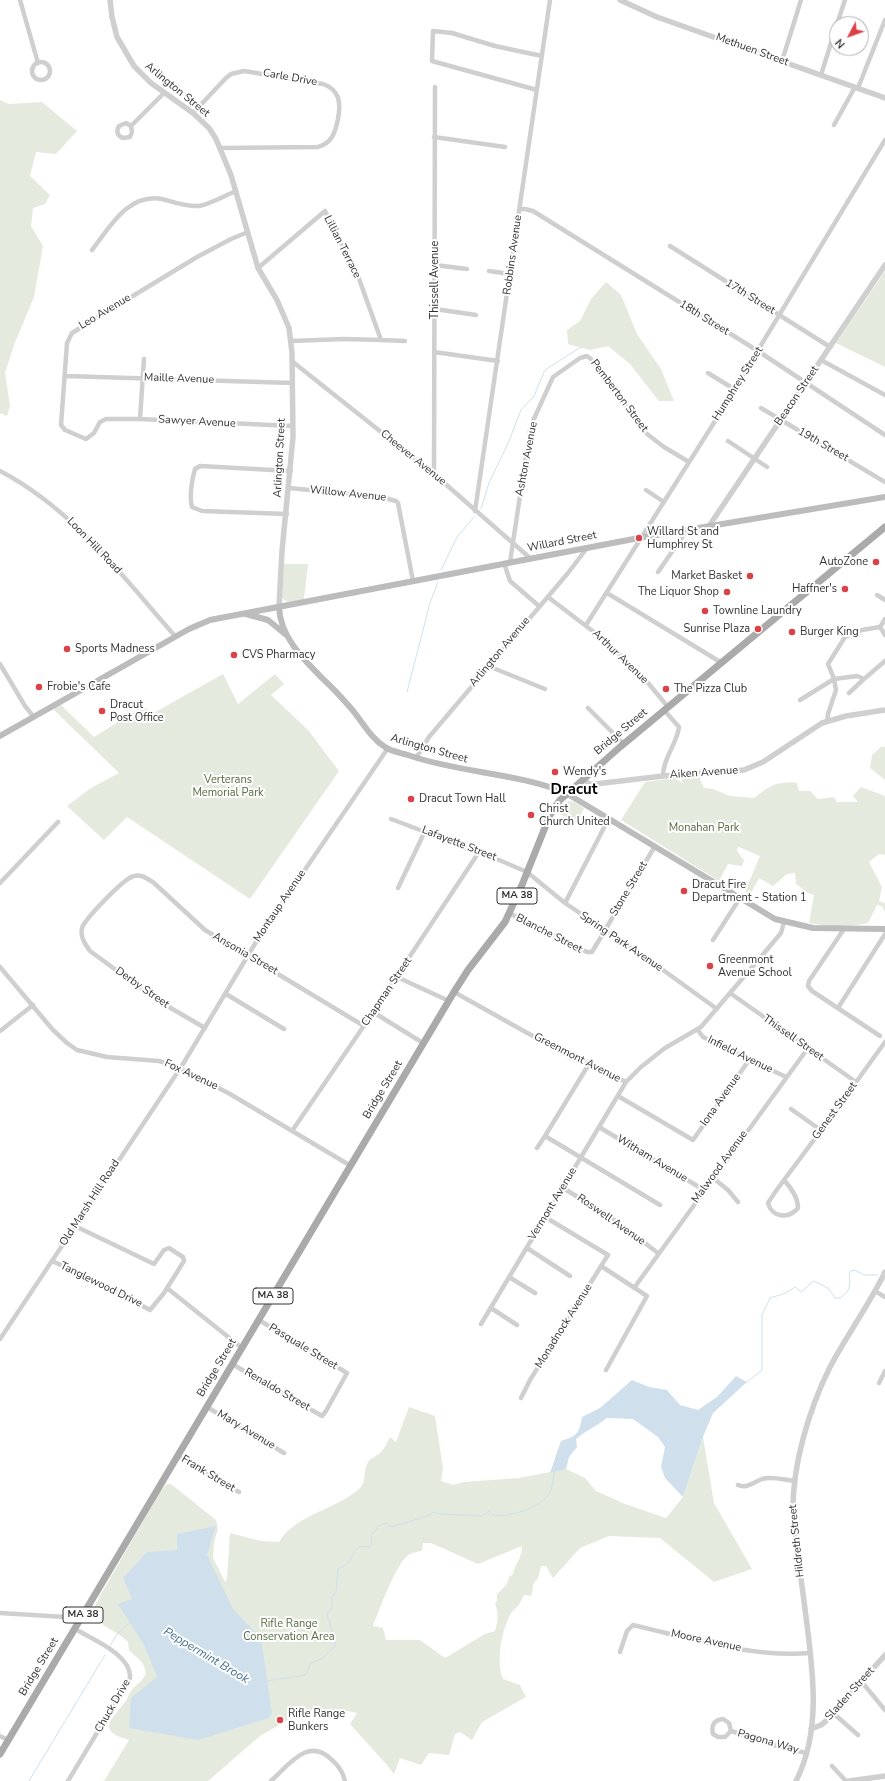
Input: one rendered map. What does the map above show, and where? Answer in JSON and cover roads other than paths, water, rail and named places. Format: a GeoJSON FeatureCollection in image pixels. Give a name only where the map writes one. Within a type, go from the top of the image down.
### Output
{"type":"FeatureCollection","features":[{"type":"Feature","properties":{"kind":"main road","name":"Willard Street"},"geometry":{"type":"LineString","coordinates":[[0,736],[175,636],[210,620],[642,537],[885,498]]}},
{"type":"Feature","properties":{"kind":"main road","name":"Bridge Street"},"geometry":{"type":"LineString","coordinates":[[0,1754],[423,1043],[454,992],[509,913],[550,815],[566,793],[583,778],[885,527]]}},
{"type":"Feature","properties":{"kind":"main road","name":"Arlington Street"},"geometry":{"type":"LineString","coordinates":[[279,607],[280,621],[287,637],[307,662],[349,706],[374,738],[388,748],[416,758],[477,772],[528,780],[566,793],[775,919],[813,928],[885,929]]}},
{"type":"Feature","properties":{"kind":"main road"},"geometry":{"type":"LineString","coordinates":[[244,614],[268,620],[287,637]]}},
{"type":"Feature","properties":{"kind":"street"},"geometry":{"type":"LineString","coordinates":[[20,0],[38,63]]}},
{"type":"Feature","properties":{"kind":"street","name":"Arlington Street"},"geometry":{"type":"LineString","coordinates":[[110,0],[114,28],[120,45],[128,59],[140,73],[164,93],[193,113],[213,133],[221,148],[236,191],[258,268],[284,314],[291,341],[293,426],[291,471],[282,551],[279,607]]}},
{"type":"Feature","properties":{"kind":"street","name":"Robbins Avenue"},"geometry":{"type":"LineString","coordinates":[[475,511],[550,0]]}},
{"type":"Feature","properties":{"kind":"street","name":"Methuen Street"},"geometry":{"type":"LineString","coordinates":[[620,0],[657,17],[885,98]]}},
{"type":"Feature","properties":{"kind":"street"},"geometry":{"type":"LineString","coordinates":[[782,61],[801,0]]}},
{"type":"Feature","properties":{"kind":"street"},"geometry":{"type":"LineString","coordinates":[[840,16],[845,0]]}},
{"type":"Feature","properties":{"kind":"street"},"geometry":{"type":"LineString","coordinates":[[834,125],[856,88],[885,20]]}},
{"type":"Feature","properties":{"kind":"street"},"geometry":{"type":"LineString","coordinates":[[537,90],[432,61],[434,31],[452,33],[495,46],[542,56]]}},
{"type":"Feature","properties":{"kind":"street"},"geometry":{"type":"LineString","coordinates":[[821,75],[829,50]]}},
{"type":"Feature","properties":{"kind":"street","name":"Carle Drive"},"geometry":{"type":"LineString","coordinates":[[193,113],[226,78],[231,74],[244,71],[323,84],[328,86],[338,95],[340,107],[335,131],[333,138],[324,146],[221,148]]}},
{"type":"Feature","properties":{"kind":"street","name":"Thissell Avenue"},"geometry":{"type":"LineString","coordinates":[[434,474],[435,87]]}},
{"type":"Feature","properties":{"kind":"street"},"geometry":{"type":"LineString","coordinates":[[130,126],[164,93]]}},
{"type":"Feature","properties":{"kind":"street"},"geometry":{"type":"LineString","coordinates":[[434,137],[505,147]]}},
{"type":"Feature","properties":{"kind":"street","name":"Humphrey Street"},"geometry":{"type":"LineString","coordinates":[[586,625],[758,352],[885,140]]}},
{"type":"Feature","properties":{"kind":"street"},"geometry":{"type":"LineString","coordinates":[[92,250],[119,216],[136,202],[152,198],[196,206],[206,204],[236,191]]}},
{"type":"Feature","properties":{"kind":"street","name":"18th Street"},"geometry":{"type":"LineString","coordinates":[[520,209],[533,212],[758,352],[885,435]]}},
{"type":"Feature","properties":{"kind":"street","name":"Lillian Terrace"},"geometry":{"type":"LineString","coordinates":[[258,268],[325,211],[358,276],[378,328],[381,340]]}},
{"type":"Feature","properties":{"kind":"street","name":"Leo Avenue"},"geometry":{"type":"LineString","coordinates":[[101,421],[94,433],[86,439],[62,428],[60,420],[67,343],[72,333],[197,257],[230,239],[248,232]]}},
{"type":"Feature","properties":{"kind":"street","name":"17th Street"},"geometry":{"type":"LineString","coordinates":[[670,246],[830,347]]}},
{"type":"Feature","properties":{"kind":"street"},"geometry":{"type":"LineString","coordinates":[[435,265],[467,269]]}},
{"type":"Feature","properties":{"kind":"street","name":"Beacon Street"},"geometry":{"type":"LineString","coordinates":[[709,526],[885,265]]}},
{"type":"Feature","properties":{"kind":"street"},"geometry":{"type":"LineString","coordinates":[[489,271],[510,274]]}},
{"type":"Feature","properties":{"kind":"street"},"geometry":{"type":"LineString","coordinates":[[435,309],[476,315]]}},
{"type":"Feature","properties":{"kind":"street"},"geometry":{"type":"LineString","coordinates":[[291,341],[344,339],[405,340]]}},
{"type":"Feature","properties":{"kind":"street"},"geometry":{"type":"LineString","coordinates":[[434,352],[498,361]]}},
{"type":"Feature","properties":{"kind":"street","name":"Pemberton Street"},"geometry":{"type":"LineString","coordinates":[[589,357],[647,434],[664,447],[689,462]]}},
{"type":"Feature","properties":{"kind":"street","name":"Ashton Avenue"},"geometry":{"type":"LineString","coordinates":[[507,563],[512,543],[530,430],[533,421],[552,377],[580,358],[589,357]]}},
{"type":"Feature","properties":{"kind":"street"},"geometry":{"type":"LineString","coordinates":[[140,419],[144,359]]}},
{"type":"Feature","properties":{"kind":"street"},"geometry":{"type":"LineString","coordinates":[[821,360],[885,395]]}},
{"type":"Feature","properties":{"kind":"street","name":"Cheever Avenue"},"geometry":{"type":"LineString","coordinates":[[292,362],[434,474],[530,558]]}},
{"type":"Feature","properties":{"kind":"street"},"geometry":{"type":"LineString","coordinates":[[708,373],[734,389]]}},
{"type":"Feature","properties":{"kind":"street","name":"Maille Avenue"},"geometry":{"type":"LineString","coordinates":[[65,376],[293,383]]}},
{"type":"Feature","properties":{"kind":"street","name":"19th Street"},"geometry":{"type":"LineString","coordinates":[[761,408],[885,482]]}},
{"type":"Feature","properties":{"kind":"street","name":"Sawyer Avenue"},"geometry":{"type":"LineString","coordinates":[[101,421],[140,419],[293,426]]}},
{"type":"Feature","properties":{"kind":"street"},"geometry":{"type":"LineString","coordinates":[[728,441],[767,467]]}},
{"type":"Feature","properties":{"kind":"street"},"geometry":{"type":"LineString","coordinates":[[287,514],[202,511],[194,509],[191,502],[193,474],[195,469],[200,466],[291,471]]}},
{"type":"Feature","properties":{"kind":"street","name":"Loon Hill Road"},"geometry":{"type":"LineString","coordinates":[[0,471],[31,489],[79,528],[175,636]]}},
{"type":"Feature","properties":{"kind":"street","name":"Willow Avenue"},"geometry":{"type":"LineString","coordinates":[[289,488],[381,497],[396,501],[398,503],[413,581]]}},
{"type":"Feature","properties":{"kind":"street"},"geometry":{"type":"LineString","coordinates":[[646,490],[664,502]]}},
{"type":"Feature","properties":{"kind":"street"},"geometry":{"type":"LineString","coordinates":[[658,572],[687,530]]}},
{"type":"Feature","properties":{"kind":"street","name":"Arlington Avenue"},"geometry":{"type":"LineString","coordinates":[[416,758],[429,737],[548,597],[587,548]]}},
{"type":"Feature","properties":{"kind":"street"},"geometry":{"type":"LineString","coordinates":[[507,563],[510,581],[540,606]]}},
{"type":"Feature","properties":{"kind":"street"},"geometry":{"type":"LineString","coordinates":[[607,593],[722,662]]}},
{"type":"Feature","properties":{"kind":"street"},"geometry":{"type":"LineString","coordinates":[[878,596],[885,600]]}},
{"type":"Feature","properties":{"kind":"street","name":"Arthur Avenue"},"geometry":{"type":"LineString","coordinates":[[548,597],[586,625],[626,660],[679,727],[678,733],[663,767],[663,776]]}},
{"type":"Feature","properties":{"kind":"street"},"geometry":{"type":"LineString","coordinates":[[827,721],[836,690],[834,679],[828,664],[845,637],[862,630],[880,627],[885,619]]}},
{"type":"Feature","properties":{"kind":"street"},"geometry":{"type":"LineString","coordinates":[[880,627],[885,635]]}},
{"type":"Feature","properties":{"kind":"street"},"geometry":{"type":"LineString","coordinates":[[849,693],[885,661]]}},
{"type":"Feature","properties":{"kind":"street"},"geometry":{"type":"LineString","coordinates":[[0,664],[25,706],[34,716]]}},
{"type":"Feature","properties":{"kind":"street"},"geometry":{"type":"LineString","coordinates":[[488,666],[545,689]]}},
{"type":"Feature","properties":{"kind":"street"},"geometry":{"type":"LineString","coordinates":[[800,700],[834,679],[857,676],[864,679]]}},
{"type":"Feature","properties":{"kind":"street"},"geometry":{"type":"LineString","coordinates":[[588,708],[624,744]]}},
{"type":"Feature","properties":{"kind":"street","name":"Aiken Avenue"},"geometry":{"type":"LineString","coordinates":[[583,778],[589,784],[595,784],[663,776],[744,770],[763,762],[804,734],[827,721],[885,710]]}},
{"type":"Feature","properties":{"kind":"street","name":"Montaup Avenue"},"geometry":{"type":"LineString","coordinates":[[180,1068],[290,890],[388,748]]}},
{"type":"Feature","properties":{"kind":"street"},"geometry":{"type":"LineString","coordinates":[[565,903],[609,818]]}},
{"type":"Feature","properties":{"kind":"street","name":"Lafayette Street"},"geometry":{"type":"LineString","coordinates":[[390,819],[425,831],[527,872]]}},
{"type":"Feature","properties":{"kind":"street"},"geometry":{"type":"LineString","coordinates":[[0,883],[58,822]]}},
{"type":"Feature","properties":{"kind":"street"},"geometry":{"type":"LineString","coordinates":[[398,888],[425,831]]}},
{"type":"Feature","properties":{"kind":"street","name":"Stone Street"},"geometry":{"type":"LineString","coordinates":[[590,952],[592,952],[598,943],[655,846]]}},
{"type":"Feature","properties":{"kind":"street","name":"Chapman Street"},"geometry":{"type":"LineString","coordinates":[[292,1131],[364,1026],[479,852]]}},
{"type":"Feature","properties":{"kind":"street","name":"Spring Park Avenue"},"geometry":{"type":"LineString","coordinates":[[527,872],[565,903],[717,1009]]}},
{"type":"Feature","properties":{"kind":"street","name":"Ansonia Street"},"geometry":{"type":"LineString","coordinates":[[134,876],[145,876],[205,930],[364,1026]]}},
{"type":"Feature","properties":{"kind":"street","name":"Derby Street"},"geometry":{"type":"LineString","coordinates":[[134,876],[121,884],[86,921],[82,929],[83,942],[90,950],[157,1000],[205,1028]]}},
{"type":"Feature","properties":{"kind":"street"},"geometry":{"type":"LineString","coordinates":[[713,940],[740,898]]}},
{"type":"Feature","properties":{"kind":"street","name":"Blanche Street"},"geometry":{"type":"LineString","coordinates":[[509,913],[573,946],[590,952]]}},
{"type":"Feature","properties":{"kind":"street","name":"Greenmont Avenue"},"geometry":{"type":"LineString","coordinates":[[454,992],[490,1013],[626,1082],[665,1048],[698,1030],[781,933],[784,922]]}},
{"type":"Feature","properties":{"kind":"street"},"geometry":{"type":"LineString","coordinates":[[844,929],[809,981],[808,986],[812,991],[880,1036]]}},
{"type":"Feature","properties":{"kind":"street"},"geometry":{"type":"LineString","coordinates":[[838,1008],[885,934]]}},
{"type":"Feature","properties":{"kind":"street","name":"Fox Avenue"},"geometry":{"type":"LineString","coordinates":[[0,967],[53,1030],[77,1050],[106,1057],[160,1061],[180,1068],[230,1094],[351,1166]]}},
{"type":"Feature","properties":{"kind":"street"},"geometry":{"type":"LineString","coordinates":[[397,976],[449,1001]]}},
{"type":"Feature","properties":{"kind":"street","name":"Thissell Street"},"geometry":{"type":"LineString","coordinates":[[730,993],[856,1082]]}},
{"type":"Feature","properties":{"kind":"street"},"geometry":{"type":"LineString","coordinates":[[226,994],[284,1029]]}},
{"type":"Feature","properties":{"kind":"street"},"geometry":{"type":"LineString","coordinates":[[0,1031],[33,1005]]}},
{"type":"Feature","properties":{"kind":"street"},"geometry":{"type":"LineString","coordinates":[[373,1012],[423,1043]]}},
{"type":"Feature","properties":{"kind":"street","name":"Infield Avenue"},"geometry":{"type":"LineString","coordinates":[[698,1030],[703,1037],[786,1077]]}},
{"type":"Feature","properties":{"kind":"street","name":"Genest Street"},"geometry":{"type":"LineString","coordinates":[[784,1180],[798,1202],[798,1208],[795,1212],[781,1215],[770,1210],[768,1203],[784,1180],[822,1131],[885,1042]]}},
{"type":"Feature","properties":{"kind":"street","name":"Malwood Avenue"},"geometry":{"type":"LineString","coordinates":[[634,1288],[808,1048]]}},
{"type":"Feature","properties":{"kind":"street","name":"Iona Avenue"},"geometry":{"type":"LineString","coordinates":[[618,1096],[693,1140],[750,1060]]}},
{"type":"Feature","properties":{"kind":"street"},"geometry":{"type":"LineString","coordinates":[[537,1148],[589,1064]]}},
{"type":"Feature","properties":{"kind":"street","name":"Old Marsh Hill Road"},"geometry":{"type":"LineString","coordinates":[[0,1339],[180,1068]]}},
{"type":"Feature","properties":{"kind":"street","name":"Vermont Avenue"},"geometry":{"type":"LineString","coordinates":[[481,1324],[626,1082]]}},
{"type":"Feature","properties":{"kind":"street"},"geometry":{"type":"LineString","coordinates":[[791,1109],[822,1131]]}},
{"type":"Feature","properties":{"kind":"street","name":"Witham Avenue"},"geometry":{"type":"LineString","coordinates":[[599,1127],[704,1190]]}},
{"type":"Feature","properties":{"kind":"street"},"geometry":{"type":"LineString","coordinates":[[545,1136],[660,1205]]}},
{"type":"Feature","properties":{"kind":"street"},"geometry":{"type":"LineString","coordinates":[[713,1178],[728,1190],[738,1202]]}},
{"type":"Feature","properties":{"kind":"street","name":"Roswell Avenue"},"geometry":{"type":"LineString","coordinates":[[563,1188],[609,1216],[658,1254]]}},
{"type":"Feature","properties":{"kind":"street","name":"Monadnock Avenue"},"geometry":{"type":"LineString","coordinates":[[521,1398],[530,1380],[608,1256],[545,1217]]}},
{"type":"Feature","properties":{"kind":"street","name":"Tanglewood Drive"},"geometry":{"type":"LineString","coordinates":[[52,1261],[98,1282],[150,1310],[167,1288],[184,1261],[183,1257],[173,1249],[169,1248],[164,1250],[154,1264],[75,1226]]}},
{"type":"Feature","properties":{"kind":"street"},"geometry":{"type":"LineString","coordinates":[[527,1248],[570,1276]]}},
{"type":"Feature","properties":{"kind":"street"},"geometry":{"type":"LineString","coordinates":[[601,1266],[647,1296],[606,1370]]}},
{"type":"Feature","properties":{"kind":"street","name":"Hildreth Street"},"geometry":{"type":"LineString","coordinates":[[796,1781],[806,1753],[813,1710],[810,1653],[793,1512],[794,1481],[806,1432],[819,1392],[831,1366],[875,1292],[885,1272]]}},
{"type":"Feature","properties":{"kind":"street"},"geometry":{"type":"LineString","coordinates":[[509,1277],[535,1293]]}},
{"type":"Feature","properties":{"kind":"street"},"geometry":{"type":"LineString","coordinates":[[167,1288],[242,1348]]}},
{"type":"Feature","properties":{"kind":"street"},"geometry":{"type":"LineString","coordinates":[[875,1292],[885,1297]]}},
{"type":"Feature","properties":{"kind":"street"},"geometry":{"type":"LineString","coordinates":[[491,1308],[517,1325]]}},
{"type":"Feature","properties":{"kind":"street","name":"Pasquale Street"},"geometry":{"type":"LineString","coordinates":[[259,1320],[347,1373],[322,1416]]}},
{"type":"Feature","properties":{"kind":"street","name":"Renaldo Street"},"geometry":{"type":"LineString","coordinates":[[232,1364],[322,1416]]}},
{"type":"Feature","properties":{"kind":"street"},"geometry":{"type":"LineString","coordinates":[[879,1382],[885,1371]]}},
{"type":"Feature","properties":{"kind":"street","name":"Mary Avenue"},"geometry":{"type":"LineString","coordinates":[[207,1407],[284,1453]]}},
{"type":"Feature","properties":{"kind":"street","name":"Frank Street"},"geometry":{"type":"LineString","coordinates":[[178,1456],[239,1492]]}},
{"type":"Feature","properties":{"kind":"street"},"geometry":{"type":"LineString","coordinates":[[738,1485],[744,1487],[765,1479],[794,1481]]}},
{"type":"Feature","properties":{"kind":"street"},"geometry":{"type":"LineString","coordinates":[[0,1613],[82,1618]]}},
{"type":"Feature","properties":{"kind":"street","name":"Moore Avenue"},"geometry":{"type":"LineString","coordinates":[[620,1652],[627,1631],[633,1625],[726,1647],[794,1655],[810,1653]]}},
{"type":"Feature","properties":{"kind":"street","name":"Chuck Drive"},"geometry":{"type":"LineString","coordinates":[[68,1781],[129,1680],[131,1671],[126,1662],[118,1654],[75,1629]]}},
{"type":"Feature","properties":{"kind":"street","name":"Sladen Street"},"geometry":{"type":"LineString","coordinates":[[811,1729],[821,1725],[885,1655]]}},
{"type":"Feature","properties":{"kind":"street"},"geometry":{"type":"LineString","coordinates":[[860,1681],[885,1710]]}},
{"type":"Feature","properties":{"kind":"street"},"geometry":{"type":"LineString","coordinates":[[833,1713],[858,1735]]}},
{"type":"Feature","properties":{"kind":"street","name":"Pagona Way"},"geometry":{"type":"LineString","coordinates":[[722,1718],[729,1723],[731,1731],[725,1736],[718,1737],[713,1734],[712,1726],[715,1721],[722,1718]]}},
{"type":"Feature","properties":{"kind":"street","name":"Pagona Way"},"geometry":{"type":"LineString","coordinates":[[731,1731],[777,1746],[806,1753]]}},
{"type":"Feature","properties":{"kind":"street"},"geometry":{"type":"LineString","coordinates":[[0,1736],[8,1740]]}},
{"type":"Feature","properties":{"kind":"street"},"geometry":{"type":"LineString","coordinates":[[272,1781],[299,1755],[311,1750],[324,1754],[330,1758],[340,1768],[345,1781]]}},
{"type":"Feature","properties":{"kind":"street"},"geometry":{"type":"LineString","coordinates":[[832,1766],[846,1781]]}},
{"type":"Feature","properties":{"kind":"street"},"geometry":{"type":"LineString","coordinates":[[849,1781],[883,1778]]}},
{"type":"Feature","properties":{"kind":"water"},"geometry":{"type":"Polygon","coordinates":[[[736,1376],[747,1382],[713,1413],[703,1437],[683,1497],[665,1478],[661,1467],[665,1447],[658,1437],[633,1419],[607,1418],[583,1433],[576,1439],[577,1447],[569,1457],[566,1469],[550,1473],[561,1441],[571,1438],[576,1434],[580,1427],[582,1417],[600,1408],[632,1380],[649,1387],[667,1390],[680,1405],[698,1410],[717,1397],[736,1376]]]}},
{"type":"Feature","properties":{"kind":"water"},"geometry":{"type":"Polygon","coordinates":[[[216,1526],[207,1555],[233,1609],[261,1638],[272,1713],[269,1718],[198,1740],[129,1728],[131,1698],[157,1677],[144,1645],[118,1604],[132,1599],[123,1578],[147,1552],[177,1550],[177,1534],[216,1526]]]}},
{"type":"Feature","properties":{"kind":"waterway"},"geometry":{"type":"LineString","coordinates":[[481,509],[489,483],[509,441],[521,410],[534,396],[545,370],[581,347]]}},
{"type":"Feature","properties":{"kind":"waterway"},"geometry":{"type":"LineString","coordinates":[[441,570],[457,537],[475,516]]}},
{"type":"Feature","properties":{"kind":"waterway"},"geometry":{"type":"LineString","coordinates":[[407,692],[430,603],[438,582]]}},
{"type":"Feature","properties":{"kind":"waterway","name":"Peppermint Brook"},"geometry":{"type":"LineString","coordinates":[[747,1382],[762,1370],[762,1315],[770,1298],[786,1293],[795,1287],[801,1292],[814,1281],[829,1289],[835,1298],[840,1298],[848,1291],[850,1282],[849,1274],[851,1271],[855,1270],[864,1275],[878,1275]]}},
{"type":"Feature","properties":{"kind":"waterway","name":"Peppermint Brook"},"geometry":{"type":"LineString","coordinates":[[266,1681],[305,1675],[311,1663],[323,1658],[336,1645],[327,1614],[332,1608],[332,1596],[336,1593],[338,1569],[347,1564],[357,1548],[372,1546],[371,1536],[379,1526],[386,1523],[392,1527],[430,1515],[433,1512],[441,1514],[482,1516],[489,1511],[495,1516],[520,1512],[536,1505],[549,1494],[555,1471]]}},
{"type":"Feature","properties":{"kind":"waterway","name":"Peppermint Brook"},"geometry":{"type":"LineString","coordinates":[[110,1646],[118,1633],[130,1622]]}},
{"type":"Feature","properties":{"kind":"waterway","name":"Peppermint Brook"},"geometry":{"type":"LineString","coordinates":[[29,1781],[105,1655]]}},
{"type":"Feature","properties":{"kind":"place","name":"Willard St and Humphrey St"},"geometry":{"type":"Point","coordinates":[639,538]}},
{"type":"Feature","properties":{"kind":"place","name":"AutoZone"},"geometry":{"type":"Point","coordinates":[876,562]}},
{"type":"Feature","properties":{"kind":"place","name":"Market Basket"},"geometry":{"type":"Point","coordinates":[750,576]}},
{"type":"Feature","properties":{"kind":"place","name":"Haffner's"},"geometry":{"type":"Point","coordinates":[845,589]}},
{"type":"Feature","properties":{"kind":"place","name":"The Liquor Shop"},"geometry":{"type":"Point","coordinates":[727,592]}},
{"type":"Feature","properties":{"kind":"place","name":"Townline Laundry"},"geometry":{"type":"Point","coordinates":[705,611]}},
{"type":"Feature","properties":{"kind":"place","name":"Sunrise Plaza"},"geometry":{"type":"Point","coordinates":[758,629]}},
{"type":"Feature","properties":{"kind":"place","name":"Burger King"},"geometry":{"type":"Point","coordinates":[792,632]}},
{"type":"Feature","properties":{"kind":"place","name":"Sports Madness"},"geometry":{"type":"Point","coordinates":[67,649]}},
{"type":"Feature","properties":{"kind":"place","name":"CVS Pharmacy"},"geometry":{"type":"Point","coordinates":[234,655]}},
{"type":"Feature","properties":{"kind":"place","name":"Frobie's Cafe"},"geometry":{"type":"Point","coordinates":[39,687]}},
{"type":"Feature","properties":{"kind":"place","name":"The Pizza Club"},"geometry":{"type":"Point","coordinates":[666,689]}},
{"type":"Feature","properties":{"kind":"place","name":"Dracut Post Office"},"geometry":{"type":"Point","coordinates":[102,711]}},
{"type":"Feature","properties":{"kind":"place","name":"Wendy's"},"geometry":{"type":"Point","coordinates":[555,772]}},
{"type":"Feature","properties":{"kind":"place","name":"Dracut Town Hall"},"geometry":{"type":"Point","coordinates":[411,799]}},
{"type":"Feature","properties":{"kind":"place","name":"Christ Church United"},"geometry":{"type":"Point","coordinates":[531,815]}},
{"type":"Feature","properties":{"kind":"place","name":"Dracut Fire Department - Station 1"},"geometry":{"type":"Point","coordinates":[684,891]}},
{"type":"Feature","properties":{"kind":"place","name":"Greenmont Avenue School"},"geometry":{"type":"Point","coordinates":[710,966]}},
{"type":"Feature","properties":{"kind":"place","name":"Rifle Range Bunkers"},"geometry":{"type":"Point","coordinates":[280,1720]}},
{"type":"Feature","properties":{"kind":"district","name":"Dracut"},"geometry":{"type":"Point","coordinates":[574,790]}},
{"type":"Feature","properties":{"kind":"park label","name":"Verterans Memorial Park"},"geometry":{"type":"Point","coordinates":[228,786]}},
{"type":"Feature","properties":{"kind":"park label","name":"Monahan Park"},"geometry":{"type":"Point","coordinates":[704,828]}},
{"type":"Feature","properties":{"kind":"park label","name":"Rifle Range Conservation Area"},"geometry":{"type":"Point","coordinates":[289,1630]}}]}
